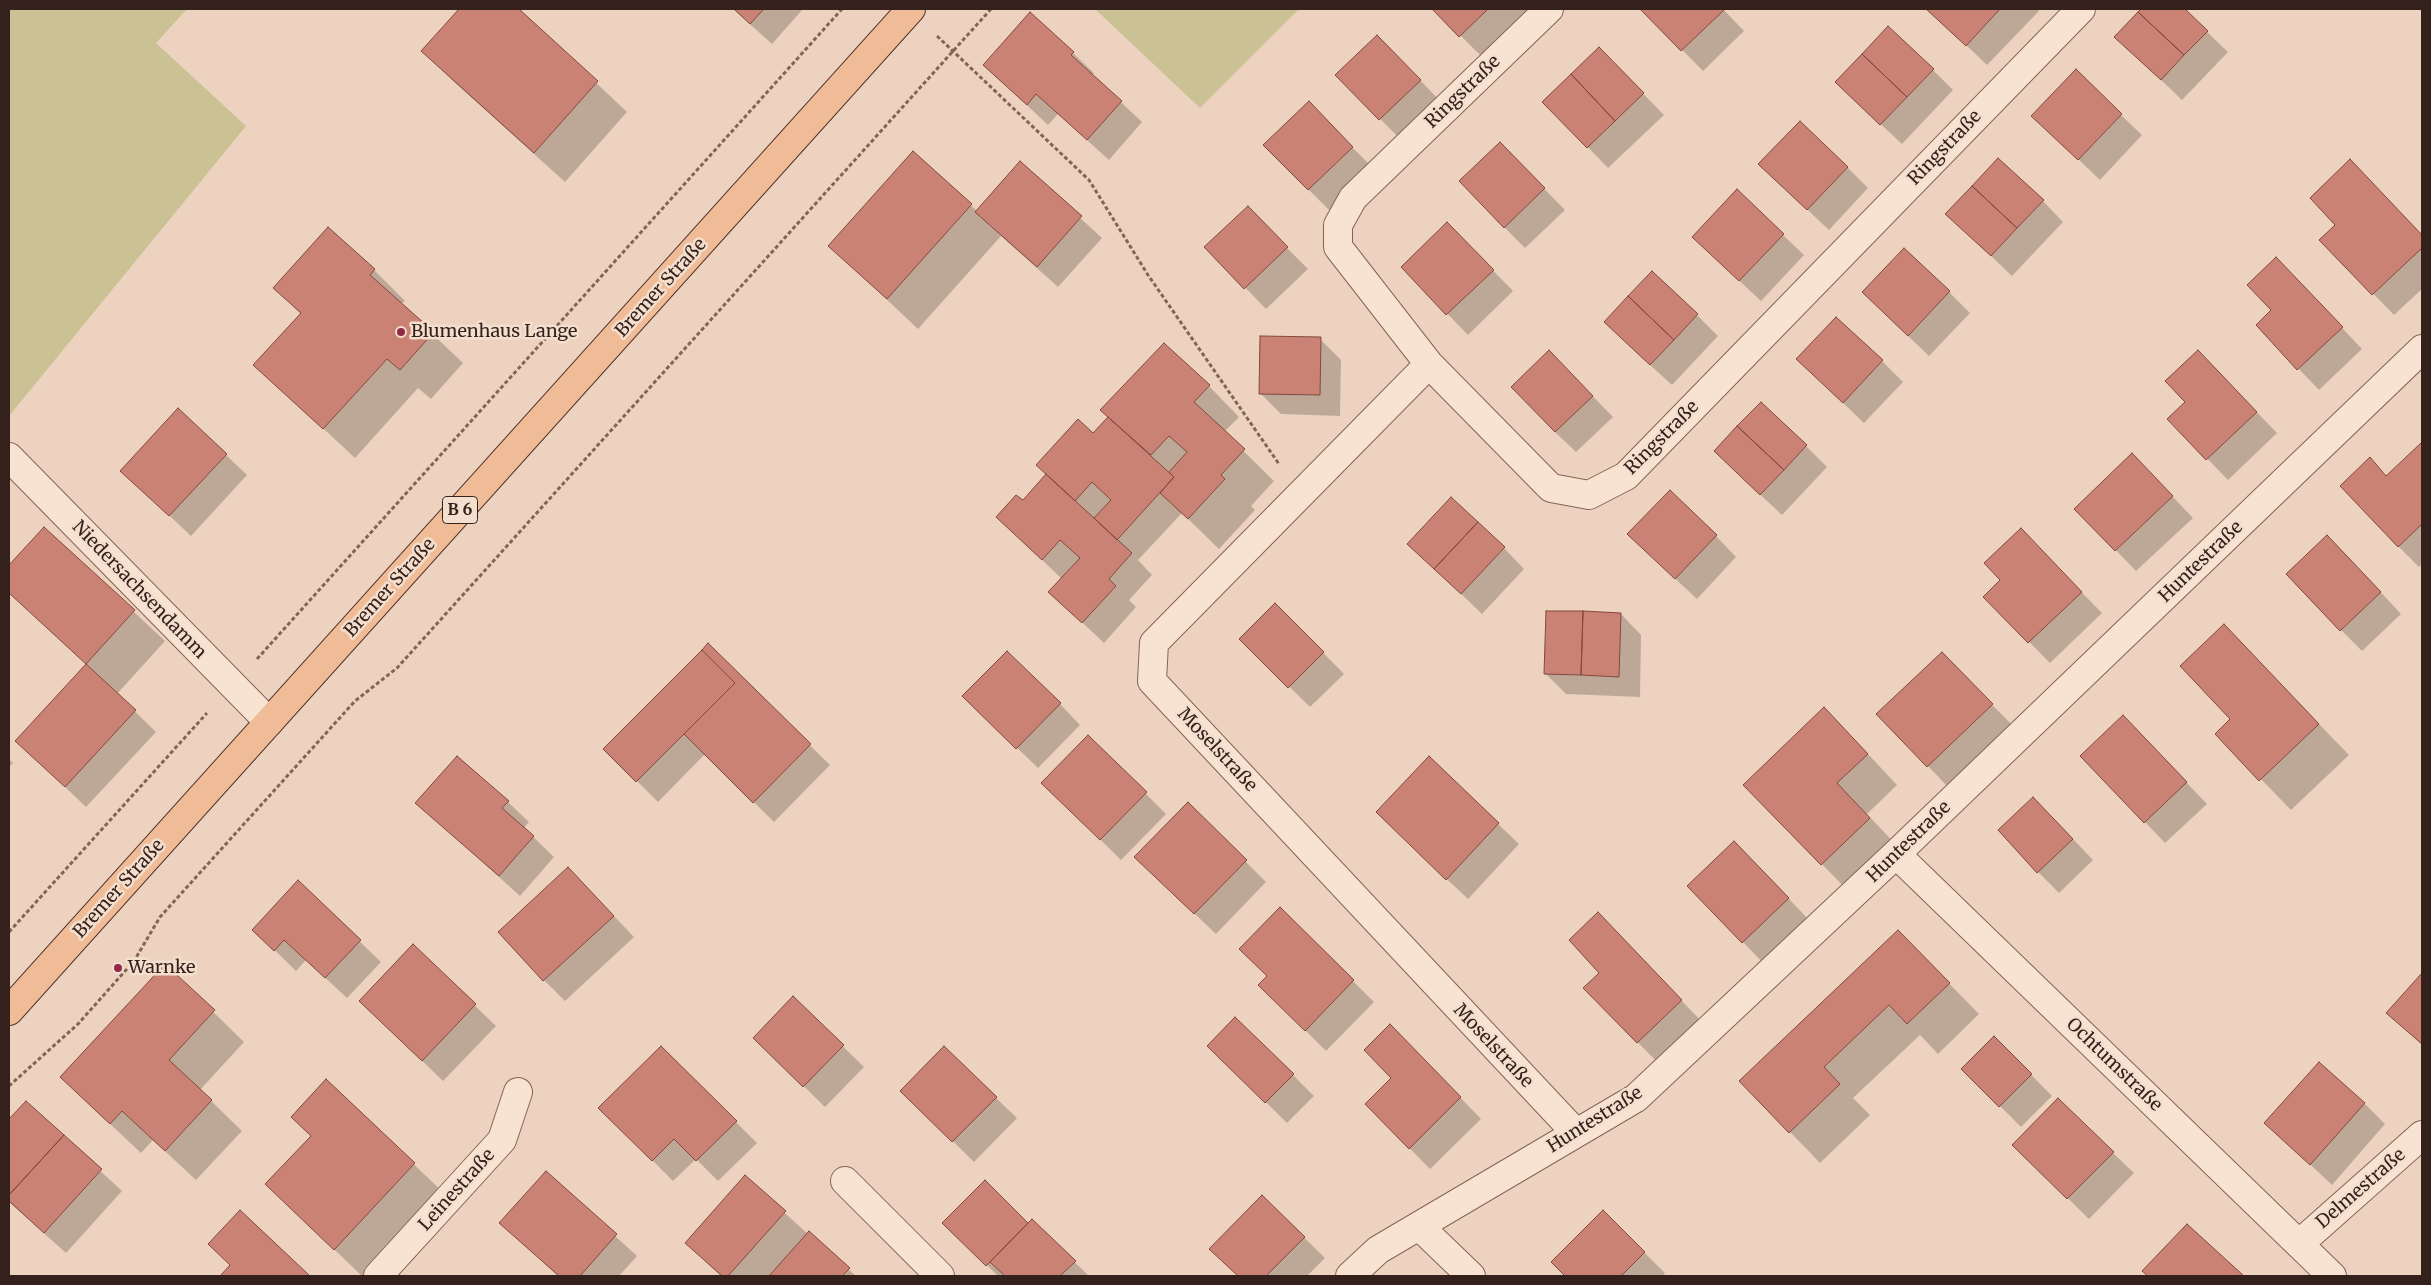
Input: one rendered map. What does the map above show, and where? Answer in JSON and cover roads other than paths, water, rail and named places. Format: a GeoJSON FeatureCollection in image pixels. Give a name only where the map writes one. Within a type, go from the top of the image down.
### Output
{"type":"FeatureCollection","features":[{"type":"Feature","properties":{"kind":"main road","name":"Bremer Straße"},"geometry":{"type":"LineString","coordinates":[[9,1011],[910,9]]}},
{"type":"Feature","properties":{"kind":"street","name":"Ringstraße"},"geometry":{"type":"LineString","coordinates":[[1548,9],[1353,198],[1338,225],[1338,247],[1429,364],[1551,488],[1589,495],[1626,476],[2081,9]]}},
{"type":"Feature","properties":{"kind":"street","name":"Huntestraße"},"geometry":{"type":"LineString","coordinates":[[1350,1276],[1378,1250],[1636,1098],[1896,854],[2422,349]]}},
{"type":"Feature","properties":{"kind":"street","name":"Moselstraße"},"geometry":{"type":"LineString","coordinates":[[1429,364],[1154,643],[1152,680],[1576,1133]]}},
{"type":"Feature","properties":{"kind":"street","name":"Niedersachsendamm"},"geometry":{"type":"LineString","coordinates":[[9,457],[269,722]]}},
{"type":"Feature","properties":{"kind":"street","name":"Ochtumstraße"},"geometry":{"type":"LineString","coordinates":[[1896,854],[2332,1276]]}},
{"type":"Feature","properties":{"kind":"street","name":"Leinestraße"},"geometry":{"type":"LineString","coordinates":[[378,1276],[502,1140],[518,1092]]}},
{"type":"Feature","properties":{"kind":"street","name":"Delmestraße"},"geometry":{"type":"LineString","coordinates":[[2299,1244],[2422,1135]]}},
{"type":"Feature","properties":{"kind":"street"},"geometry":{"type":"LineString","coordinates":[[845,1181],[940,1276]]}},
{"type":"Feature","properties":{"kind":"street"},"geometry":{"type":"LineString","coordinates":[[1419,1226],[1471,1276]]}},
{"type":"Feature","properties":{"kind":"place","name":"Blumenhaus Lange"},"geometry":{"type":"Point","coordinates":[401,332]}},
{"type":"Feature","properties":{"kind":"place","name":"Warnke"},"geometry":{"type":"Point","coordinates":[118,968]}}]}
